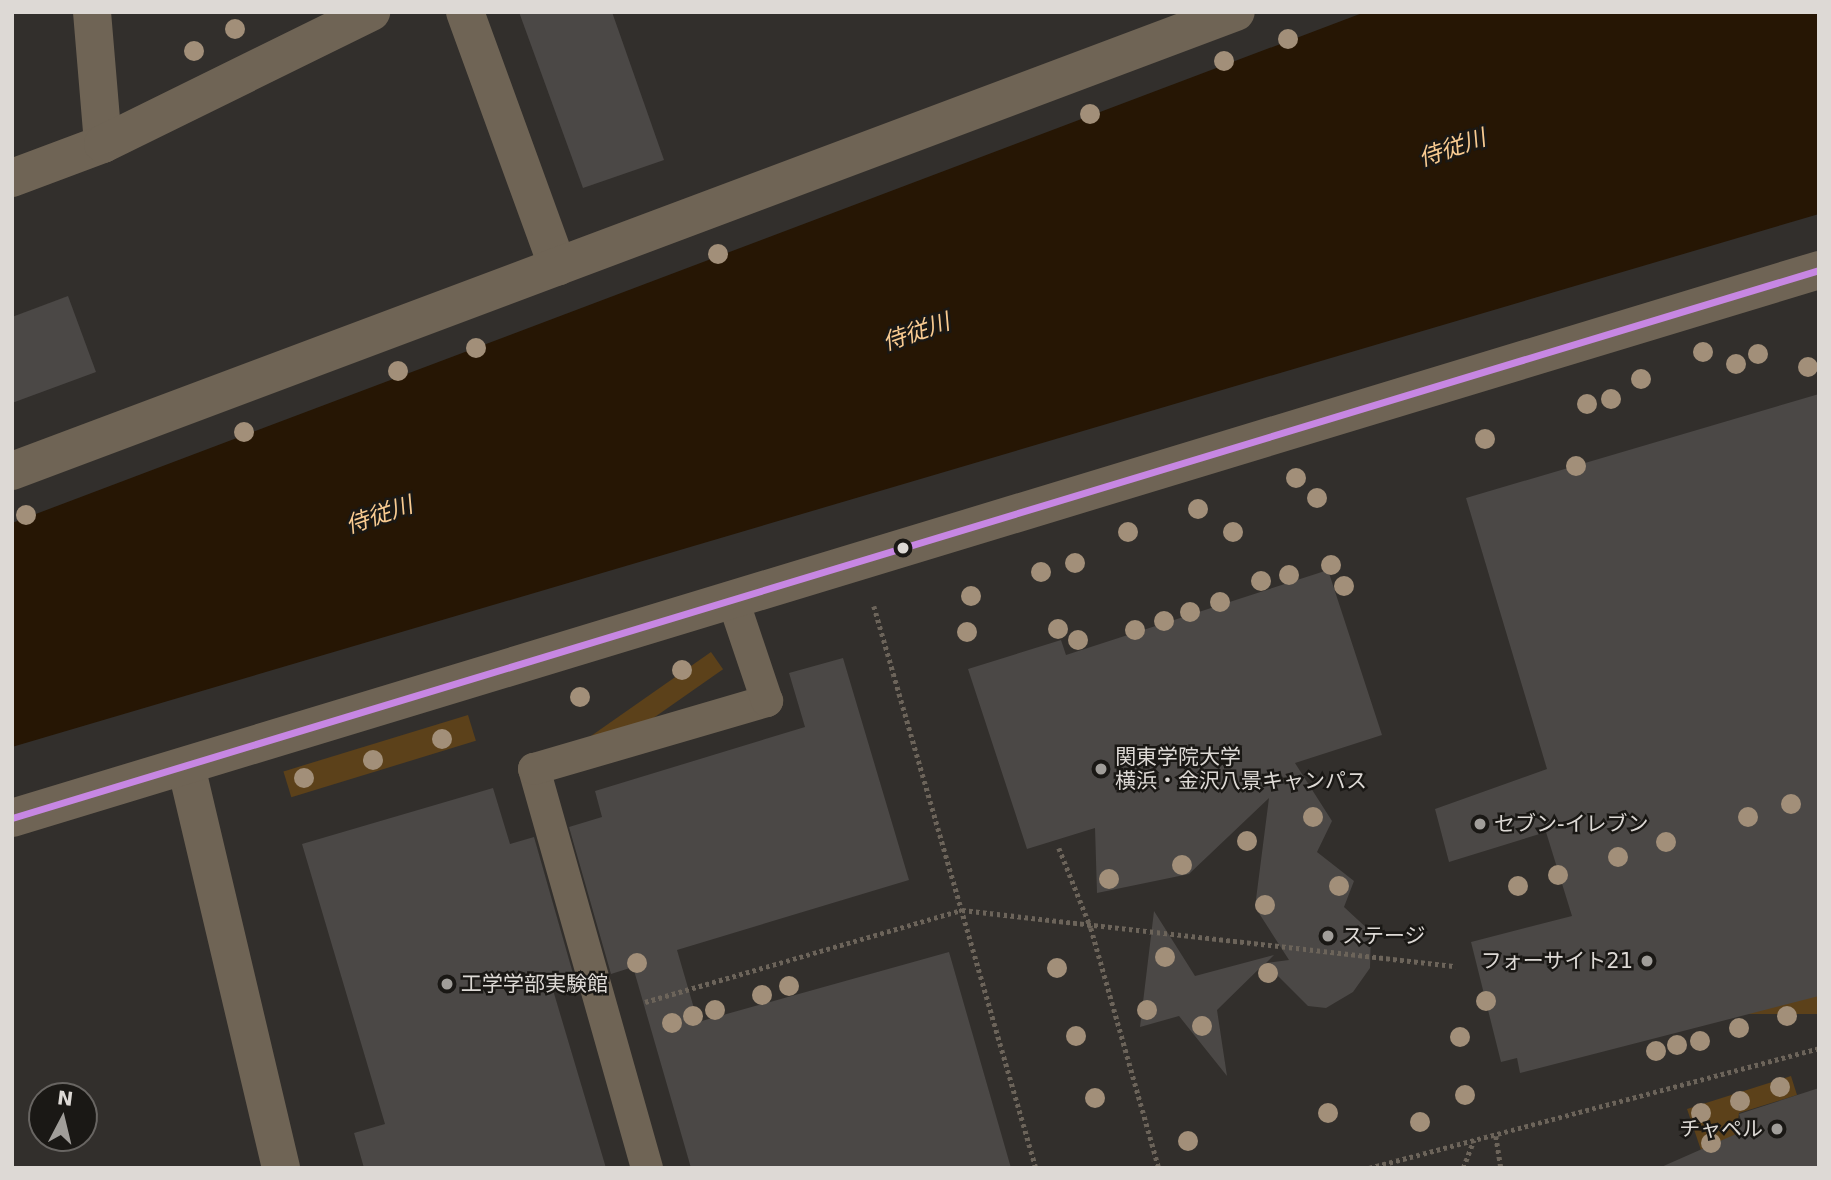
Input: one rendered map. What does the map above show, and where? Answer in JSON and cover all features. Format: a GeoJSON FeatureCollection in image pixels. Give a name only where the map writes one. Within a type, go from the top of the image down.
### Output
{"type":"FeatureCollection","features":[{"type":"Feature","properties":{"kind":"street"},"geometry":{"type":"LineString","coordinates":[[92,12],[103,145]]}},
{"type":"Feature","properties":{"kind":"street"},"geometry":{"type":"LineString","coordinates":[[12,178],[103,145],[371,12]]}},
{"type":"Feature","properties":{"kind":"street"},"geometry":{"type":"LineString","coordinates":[[465,12],[558,267]]}},
{"type":"Feature","properties":{"kind":"street"},"geometry":{"type":"LineString","coordinates":[[12,471],[1236,12]]}},
{"type":"Feature","properties":{"kind":"street"},"geometry":{"type":"LineString","coordinates":[[12,818],[1819,270]]}},
{"type":"Feature","properties":{"kind":"street"},"geometry":{"type":"LineString","coordinates":[[186,766],[281,1168]]}},
{"type":"Feature","properties":{"kind":"lane"},"geometry":{"type":"LineString","coordinates":[[647,1168],[534,769],[767,701],[733,600]]}},
{"type":"Feature","properties":{"kind":"path"},"geometry":{"type":"LineString","coordinates":[[861,561],[1036,1168]]}},
{"type":"Feature","properties":{"kind":"path"},"geometry":{"type":"LineString","coordinates":[[1059,848],[1091,928],[1159,1168]]}},
{"type":"Feature","properties":{"kind":"path"},"geometry":{"type":"LineString","coordinates":[[603,1014],[961,910],[1091,928],[1456,967]]}},
{"type":"Feature","properties":{"kind":"path"},"geometry":{"type":"LineString","coordinates":[[1368,1168],[1389,1165],[1819,1048]]}},
{"type":"Feature","properties":{"kind":"path"},"geometry":{"type":"LineString","coordinates":[[1496,1136],[1501,1168]]}},
{"type":"Feature","properties":{"kind":"path"},"geometry":{"type":"LineString","coordinates":[[1463,1168],[1474,1140]]}},
{"type":"Feature","properties":{"kind":"shaded area"},"geometry":{"type":"Polygon","coordinates":[[[711,652],[723,669],[589,763],[577,746],[711,652]]]}},
{"type":"Feature","properties":{"kind":"shaded area"},"geometry":{"type":"Polygon","coordinates":[[[468,715],[476,741],[291,797],[283,771],[468,715]]]}},
{"type":"Feature","properties":{"kind":"shaded area"},"geometry":{"type":"Polygon","coordinates":[[[1629,996],[1819,996],[1819,1014],[1629,1014],[1629,996]]]}},
{"type":"Feature","properties":{"kind":"shaded area"},"geometry":{"type":"Polygon","coordinates":[[[1791,1076],[1797,1095],[1739,1113],[1736,1134],[1702,1153],[1687,1109],[1791,1076]]]}},
{"type":"Feature","properties":{"kind":"water","name":"侍従川"},"geometry":{"type":"Polygon","coordinates":[[[1365,12],[1819,12],[1819,214],[12,747],[12,523],[1365,12]]]}},
{"type":"Feature","properties":{"kind":"building"},"geometry":{"type":"Polygon","coordinates":[[[519,12],[612,12],[664,160],[583,188],[519,12]]]}},
{"type":"Feature","properties":{"kind":"building"},"geometry":{"type":"Polygon","coordinates":[[[68,296],[96,372],[12,403],[12,317],[68,296]]]}},
{"type":"Feature","properties":{"kind":"building"},"geometry":{"type":"Polygon","coordinates":[[[1819,394],[1819,996],[1520,1073],[1517,1058],[1501,1062],[1471,942],[1572,916],[1546,832],[1449,862],[1435,809],[1547,769],[1466,498],[1819,394]]]}},
{"type":"Feature","properties":{"kind":"building"},"geometry":{"type":"Polygon","coordinates":[[[1328,570],[1382,735],[1295,763],[1332,821],[1317,852],[1354,881],[1344,907],[1371,932],[1370,968],[1353,992],[1326,1008],[1308,1006],[1265,963],[1217,1010],[1227,1076],[1179,1016],[1140,1027],[1154,911],[1195,976],[1274,955],[1266,963],[1289,960],[1255,907],[1269,798],[1189,874],[1097,893],[1095,828],[1027,849],[968,669],[1061,640],[1066,655],[1328,570]]]}},
{"type":"Feature","properties":{"kind":"building"},"geometry":{"type":"Polygon","coordinates":[[[843,658],[909,880],[677,950],[698,1022],[949,952],[1011,1168],[691,1168],[633,967],[611,974],[569,827],[602,817],[595,791],[805,727],[789,673],[843,658]]]}},
{"type":"Feature","properties":{"kind":"building","name":"工学学部実験館"},"geometry":{"type":"Polygon","coordinates":[[[493,788],[510,844],[534,837],[576,984],[553,990],[606,1168],[364,1168],[354,1133],[385,1124],[302,844],[493,788]]]}},
{"type":"Feature","properties":{"kind":"building","name":"チャペル"},"geometry":{"type":"Polygon","coordinates":[[[1819,1088],[1819,1168],[1659,1168],[1736,1134],[1732,1123],[1741,1120],[1739,1114],[1819,1088]]]}},
{"type":"Feature","properties":{"kind":"transit line"},"geometry":{"type":"LineString","coordinates":[[12,818],[1819,270]]}},
{"type":"Feature","properties":{"kind":"place","name":"関東学院大学 横浜・金沢八景キャンパス"},"geometry":{"type":"Point","coordinates":[1101,769]}},
{"type":"Feature","properties":{"kind":"place","name":"セブン-イレブン"},"geometry":{"type":"Point","coordinates":[1480,824]}},
{"type":"Feature","properties":{"kind":"place","name":"ステージ"},"geometry":{"type":"Point","coordinates":[1328,936]}},
{"type":"Feature","properties":{"kind":"place","name":"フォーサイト21"},"geometry":{"type":"Point","coordinates":[1647,961]}},
{"type":"Feature","properties":{"kind":"place","name":"工学学部実験館"},"geometry":{"type":"Point","coordinates":[447,984]}},
{"type":"Feature","properties":{"kind":"place","name":"チャペル"},"geometry":{"type":"Point","coordinates":[1777,1129]}}]}
